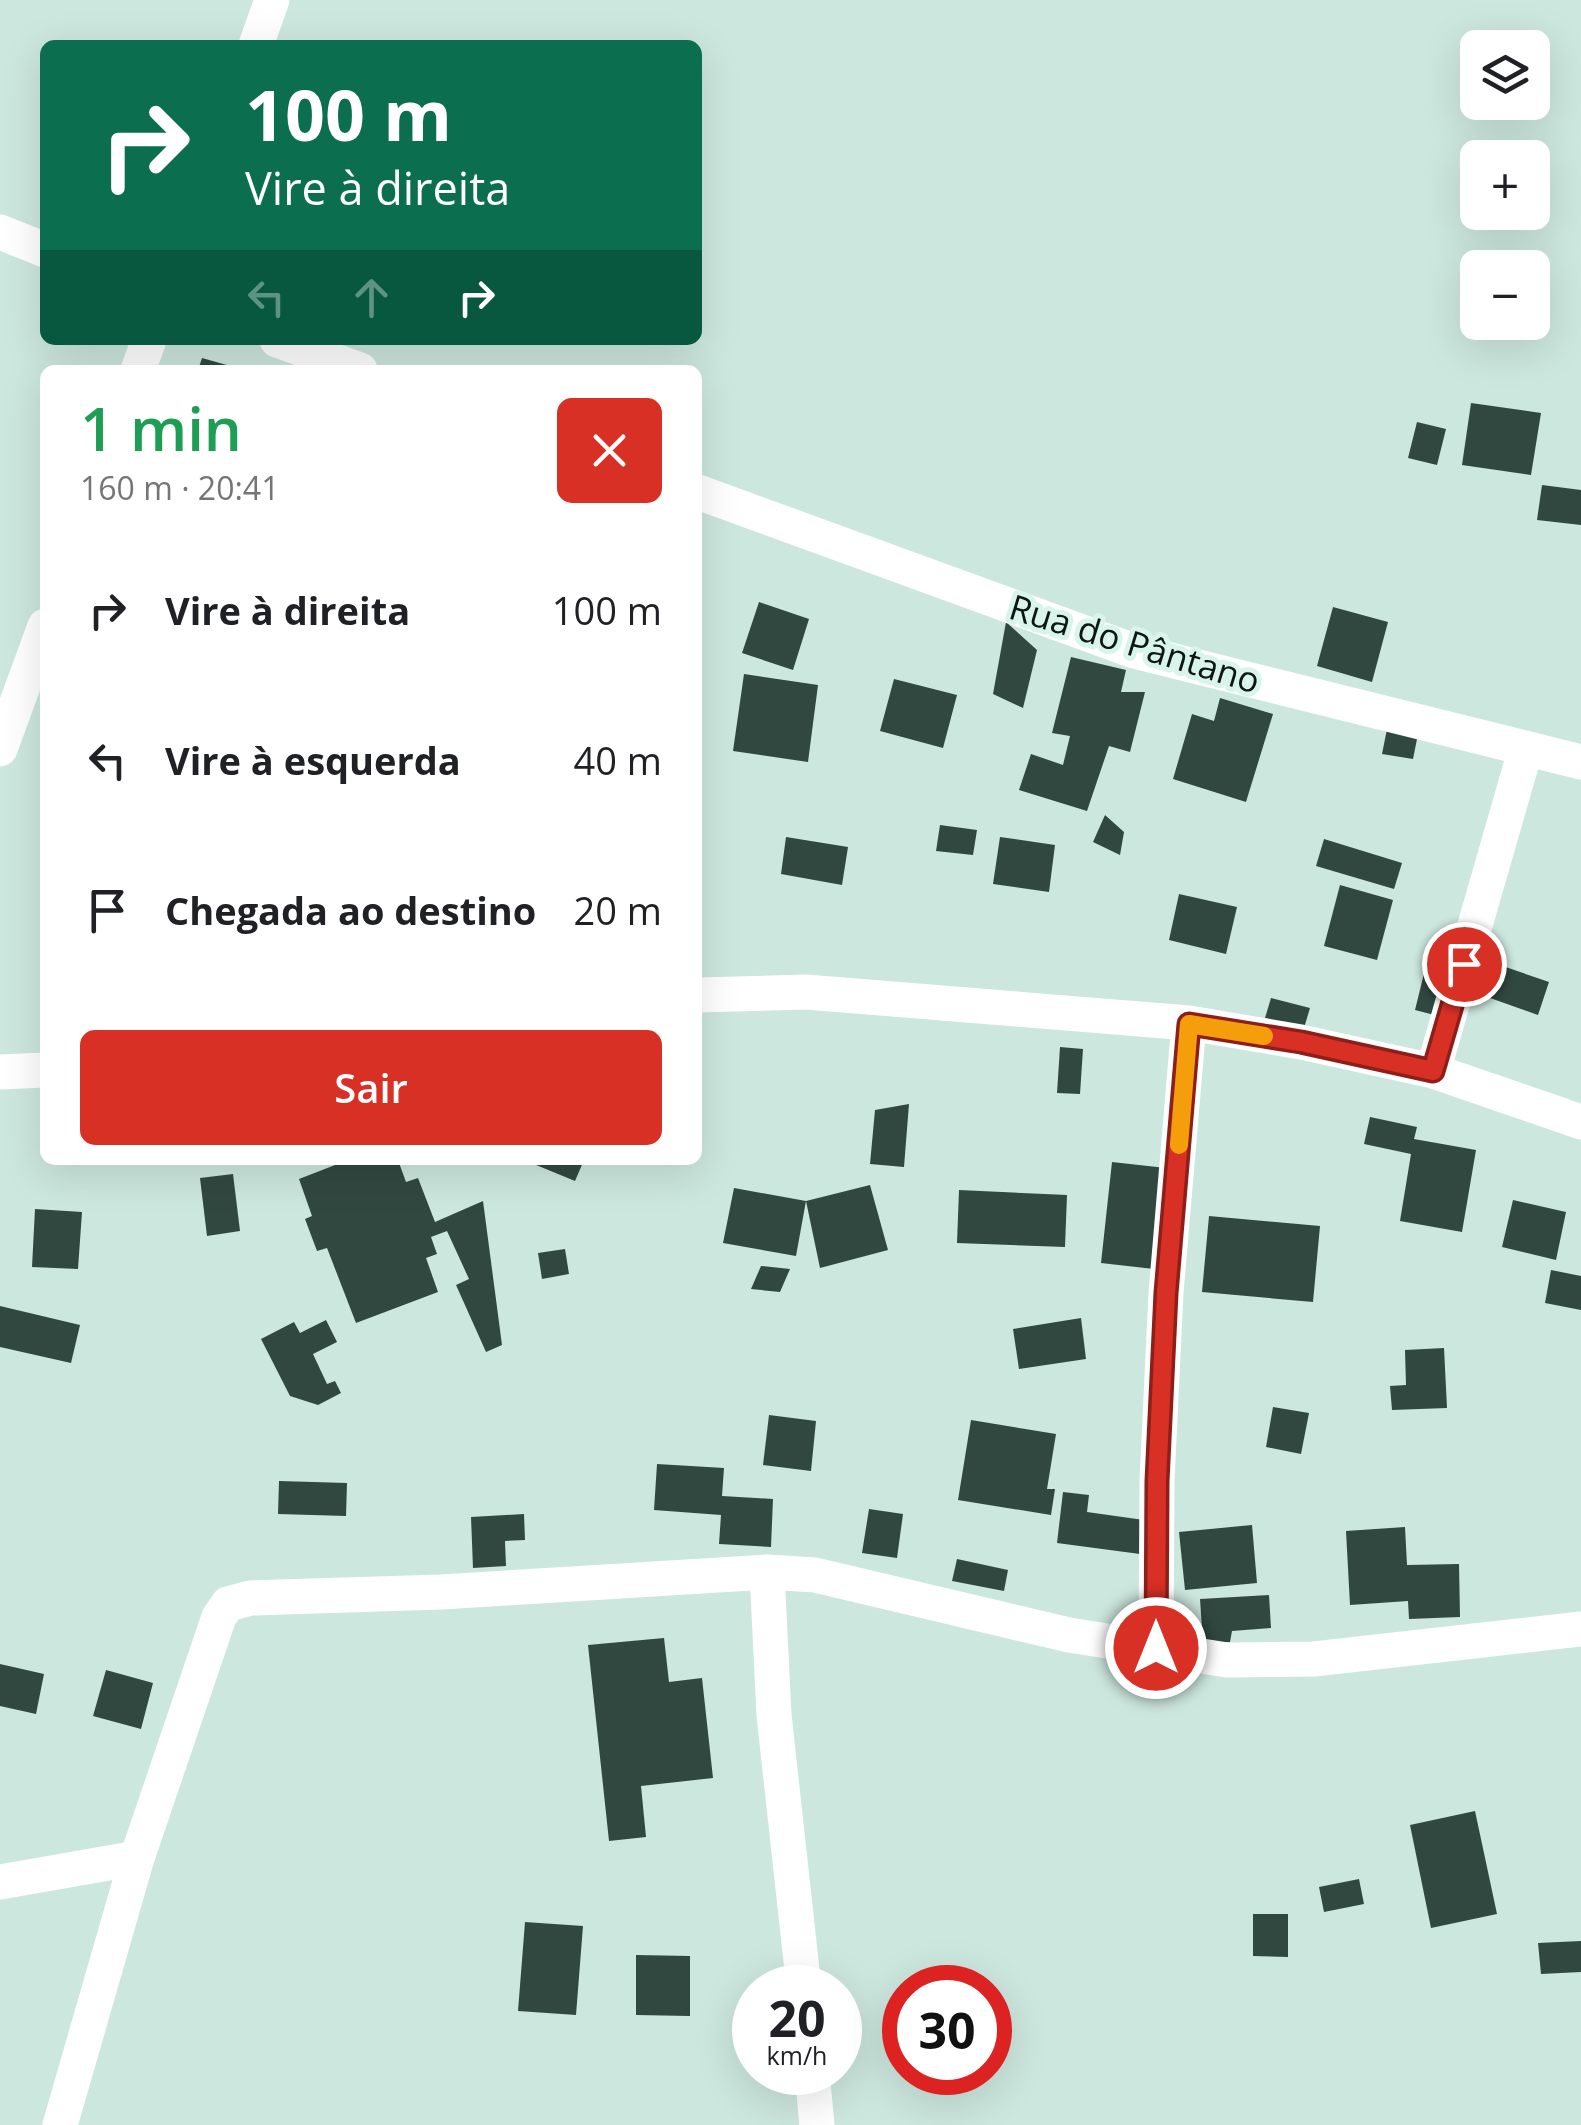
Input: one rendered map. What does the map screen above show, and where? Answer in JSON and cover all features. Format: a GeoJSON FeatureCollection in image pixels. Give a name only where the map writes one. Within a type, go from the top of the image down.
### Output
{"type":"FeatureCollection","features":[{"type":"Feature","properties":{"kind":"street"},"geometry":{"type":"LineString","coordinates":[[258,40],[272,0]]}},
{"type":"Feature","properties":{"kind":"street"},"geometry":{"type":"LineString","coordinates":[[0,232],[40,248]]}},
{"type":"Feature","properties":{"kind":"street"},"geometry":{"type":"LineString","coordinates":[[291,345],[346,365]]}},
{"type":"Feature","properties":{"kind":"street","name":"Rua do Pântano"},"geometry":{"type":"LineString","coordinates":[[702,493],[1134,651],[1581,762]]}},
{"type":"Feature","properties":{"kind":"street"},"geometry":{"type":"LineString","coordinates":[[0,749],[11,686],[40,635]]}},
{"type":"Feature","properties":{"kind":"street"},"geometry":{"type":"LineString","coordinates":[[1433,1071],[1526,748]]}},
{"type":"Feature","properties":{"kind":"street"},"geometry":{"type":"LineString","coordinates":[[702,995],[806,992],[1189,1024],[1301,1042],[1433,1071],[1581,1122]]}},
{"type":"Feature","properties":{"kind":"street"},"geometry":{"type":"LineString","coordinates":[[1156,1648],[1157,1481],[1166,1293],[1189,1024]]}},
{"type":"Feature","properties":{"kind":"street"},"geometry":{"type":"LineString","coordinates":[[0,1072],[40,1070]]}},
{"type":"Feature","properties":{"kind":"street"},"geometry":{"type":"LineString","coordinates":[[767,1572],[774,1715],[801,1965]]}},
{"type":"Feature","properties":{"kind":"street"},"geometry":{"type":"LineString","coordinates":[[60,2125],[137,1858],[220,1617],[228,1604],[250,1598],[441,1592],[767,1572],[815,1576],[1070,1636],[1227,1660],[1314,1659],[1581,1629]]}},
{"type":"Feature","properties":{"kind":"street"},"geometry":{"type":"LineString","coordinates":[[0,1882],[137,1858]]}},
{"type":"Feature","properties":{"kind":"street"},"geometry":{"type":"LineString","coordinates":[[814,2095],[817,2125]]}},
{"type":"Feature","properties":{"kind":"building"},"geometry":{"type":"Polygon","coordinates":[[[202,358],[227,365],[200,365],[202,358]]]}},
{"type":"Feature","properties":{"kind":"building"},"geometry":{"type":"Polygon","coordinates":[[[1471,403],[1541,413],[1531,475],[1462,465],[1471,403]]]}},
{"type":"Feature","properties":{"kind":"building"},"geometry":{"type":"Polygon","coordinates":[[[1417,422],[1446,429],[1437,465],[1408,458],[1417,422]]]}},
{"type":"Feature","properties":{"kind":"building"},"geometry":{"type":"Polygon","coordinates":[[[1542,485],[1581,490],[1581,525],[1537,520],[1542,485]]]}},
{"type":"Feature","properties":{"kind":"building"},"geometry":{"type":"Polygon","coordinates":[[[759,602],[809,619],[793,670],[742,653],[759,602]]]}},
{"type":"Feature","properties":{"kind":"building"},"geometry":{"type":"Polygon","coordinates":[[[1333,607],[1388,622],[1372,682],[1317,666],[1333,607]]]}},
{"type":"Feature","properties":{"kind":"building"},"geometry":{"type":"Polygon","coordinates":[[[1006,622],[1037,650],[1023,708],[993,694],[1006,622]]]}},
{"type":"Feature","properties":{"kind":"building"},"geometry":{"type":"Polygon","coordinates":[[[1071,657],[1126,670],[1121,692],[1145,692],[1130,752],[1109,746],[1087,811],[1019,790],[1031,754],[1063,765],[1070,736],[1052,733],[1071,657]]]}},
{"type":"Feature","properties":{"kind":"building"},"geometry":{"type":"Polygon","coordinates":[[[744,674],[818,685],[808,762],[733,751],[744,674]]]}},
{"type":"Feature","properties":{"kind":"building"},"geometry":{"type":"Polygon","coordinates":[[[894,679],[957,695],[943,748],[880,731],[894,679]]]}},
{"type":"Feature","properties":{"kind":"building"},"geometry":{"type":"Polygon","coordinates":[[[1220,698],[1273,714],[1246,802],[1173,779],[1192,714],[1214,721],[1220,698]]]}},
{"type":"Feature","properties":{"kind":"building"},"geometry":{"type":"Polygon","coordinates":[[[1387,729],[1418,734],[1413,759],[1382,754],[1387,729]]]}},
{"type":"Feature","properties":{"kind":"building"},"geometry":{"type":"Polygon","coordinates":[[[1105,815],[1124,832],[1120,855],[1093,842],[1105,815]]]}},
{"type":"Feature","properties":{"kind":"building"},"geometry":{"type":"Polygon","coordinates":[[[940,825],[977,830],[973,855],[936,851],[940,825]]]}},
{"type":"Feature","properties":{"kind":"building"},"geometry":{"type":"Polygon","coordinates":[[[786,837],[848,847],[842,885],[781,874],[786,837]]]}},
{"type":"Feature","properties":{"kind":"building"},"geometry":{"type":"Polygon","coordinates":[[[1000,837],[1055,845],[1049,892],[993,884],[1000,837]]]}},
{"type":"Feature","properties":{"kind":"building"},"geometry":{"type":"Polygon","coordinates":[[[1324,839],[1402,863],[1394,889],[1316,866],[1324,839]]]}},
{"type":"Feature","properties":{"kind":"building"},"geometry":{"type":"Polygon","coordinates":[[[1340,885],[1393,900],[1377,960],[1324,946],[1340,885]]]}},
{"type":"Feature","properties":{"kind":"building"},"geometry":{"type":"Polygon","coordinates":[[[1179,894],[1237,907],[1226,954],[1169,940],[1179,894]]]}},
{"type":"Feature","properties":{"kind":"building"},"geometry":{"type":"Polygon","coordinates":[[[1432,941],[1459,948],[1442,1017],[1415,1010],[1432,941]]]}},
{"type":"Feature","properties":{"kind":"building"},"geometry":{"type":"Polygon","coordinates":[[[1488,961],[1549,982],[1538,1015],[1476,993],[1488,961]]]}},
{"type":"Feature","properties":{"kind":"building"},"geometry":{"type":"Polygon","coordinates":[[[1271,998],[1310,1008],[1304,1028],[1265,1018],[1271,998]]]}},
{"type":"Feature","properties":{"kind":"building"},"geometry":{"type":"Polygon","coordinates":[[[1060,1047],[1083,1049],[1080,1094],[1057,1093],[1060,1047]]]}},
{"type":"Feature","properties":{"kind":"building"},"geometry":{"type":"Polygon","coordinates":[[[909,1104],[904,1167],[870,1164],[875,1110],[909,1104]]]}},
{"type":"Feature","properties":{"kind":"building"},"geometry":{"type":"Polygon","coordinates":[[[1370,1117],[1417,1127],[1414,1139],[1476,1150],[1462,1232],[1400,1221],[1411,1154],[1364,1144],[1370,1117]]]}},
{"type":"Feature","properties":{"kind":"building"},"geometry":{"type":"Polygon","coordinates":[[[1112,1162],[1166,1168],[1154,1269],[1101,1263],[1112,1162]]]}},
{"type":"Feature","properties":{"kind":"building"},"geometry":{"type":"Polygon","coordinates":[[[335,1165],[400,1165],[406,1182],[418,1178],[435,1222],[483,1201],[502,1345],[486,1352],[456,1285],[469,1279],[447,1231],[431,1237],[437,1254],[426,1258],[438,1292],[356,1323],[327,1248],[317,1251],[305,1219],[312,1216],[299,1179],[335,1165]]]}},
{"type":"Feature","properties":{"kind":"building"},"geometry":{"type":"Polygon","coordinates":[[[536,1165],[582,1165],[575,1181],[536,1165]]]}},
{"type":"Feature","properties":{"kind":"building"},"geometry":{"type":"Polygon","coordinates":[[[233,1174],[240,1231],[207,1236],[200,1178],[233,1174]]]}},
{"type":"Feature","properties":{"kind":"building"},"geometry":{"type":"Polygon","coordinates":[[[870,1185],[888,1250],[820,1268],[806,1201],[870,1185]]]}},
{"type":"Feature","properties":{"kind":"building"},"geometry":{"type":"Polygon","coordinates":[[[734,1188],[806,1201],[796,1256],[723,1243],[734,1188]]]}},
{"type":"Feature","properties":{"kind":"building"},"geometry":{"type":"Polygon","coordinates":[[[959,1190],[1067,1195],[1065,1247],[957,1243],[959,1190]]]}},
{"type":"Feature","properties":{"kind":"building"},"geometry":{"type":"Polygon","coordinates":[[[1513,1200],[1566,1212],[1556,1260],[1502,1247],[1513,1200]]]}},
{"type":"Feature","properties":{"kind":"building"},"geometry":{"type":"Polygon","coordinates":[[[35,1209],[82,1212],[78,1269],[32,1267],[35,1209]]]}},
{"type":"Feature","properties":{"kind":"building"},"geometry":{"type":"Polygon","coordinates":[[[1209,1216],[1320,1226],[1313,1302],[1202,1292],[1209,1216]]]}},
{"type":"Feature","properties":{"kind":"building"},"geometry":{"type":"Polygon","coordinates":[[[565,1249],[569,1274],[542,1279],[538,1253],[565,1249]]]}},
{"type":"Feature","properties":{"kind":"building"},"geometry":{"type":"Polygon","coordinates":[[[761,1266],[790,1269],[780,1292],[751,1289],[761,1266]]]}},
{"type":"Feature","properties":{"kind":"building"},"geometry":{"type":"Polygon","coordinates":[[[1551,1270],[1581,1276],[1581,1310],[1545,1303],[1551,1270]]]}},
{"type":"Feature","properties":{"kind":"building"},"geometry":{"type":"Polygon","coordinates":[[[0,1306],[80,1325],[71,1363],[0,1347],[0,1306]]]}},
{"type":"Feature","properties":{"kind":"building"},"geometry":{"type":"Polygon","coordinates":[[[1081,1318],[1086,1359],[1019,1369],[1013,1329],[1081,1318]]]}},
{"type":"Feature","properties":{"kind":"building"},"geometry":{"type":"Polygon","coordinates":[[[326,1320],[337,1342],[313,1354],[327,1384],[335,1381],[341,1393],[318,1405],[290,1396],[261,1339],[294,1322],[300,1333],[326,1320]]]}},
{"type":"Feature","properties":{"kind":"building"},"geometry":{"type":"Polygon","coordinates":[[[1444,1348],[1447,1408],[1392,1410],[1390,1386],[1406,1385],[1405,1350],[1444,1348]]]}},
{"type":"Feature","properties":{"kind":"building"},"geometry":{"type":"Polygon","coordinates":[[[1273,1407],[1309,1413],[1301,1454],[1266,1447],[1273,1407]]]}},
{"type":"Feature","properties":{"kind":"building"},"geometry":{"type":"Polygon","coordinates":[[[769,1415],[816,1421],[811,1471],[763,1465],[769,1415]]]}},
{"type":"Feature","properties":{"kind":"building"},"geometry":{"type":"Polygon","coordinates":[[[971,1420],[1056,1434],[1047,1489],[1055,1489],[1051,1515],[958,1500],[971,1420]]]}},
{"type":"Feature","properties":{"kind":"building"},"geometry":{"type":"Polygon","coordinates":[[[657,1464],[724,1468],[722,1496],[773,1499],[771,1547],[719,1544],[721,1515],[654,1510],[657,1464]]]}},
{"type":"Feature","properties":{"kind":"building"},"geometry":{"type":"Polygon","coordinates":[[[279,1481],[347,1483],[346,1516],[278,1514],[279,1481]]]}},
{"type":"Feature","properties":{"kind":"building"},"geometry":{"type":"Polygon","coordinates":[[[1063,1492],[1089,1495],[1087,1512],[1144,1520],[1140,1554],[1057,1543],[1063,1492]]]}},
{"type":"Feature","properties":{"kind":"building"},"geometry":{"type":"Polygon","coordinates":[[[869,1509],[903,1514],[897,1558],[862,1553],[869,1509]]]}},
{"type":"Feature","properties":{"kind":"building"},"geometry":{"type":"Polygon","coordinates":[[[524,1514],[525,1540],[505,1541],[506,1566],[473,1568],[471,1517],[524,1514]]]}},
{"type":"Feature","properties":{"kind":"building"},"geometry":{"type":"Polygon","coordinates":[[[1252,1525],[1257,1583],[1185,1590],[1179,1532],[1252,1525]]]}},
{"type":"Feature","properties":{"kind":"building"},"geometry":{"type":"Polygon","coordinates":[[[1405,1527],[1407,1565],[1459,1564],[1460,1617],[1409,1619],[1408,1601],[1350,1605],[1346,1531],[1405,1527]]]}},
{"type":"Feature","properties":{"kind":"building"},"geometry":{"type":"Polygon","coordinates":[[[957,1559],[1008,1570],[1004,1591],[952,1581],[957,1559]]]}},
{"type":"Feature","properties":{"kind":"building"},"geometry":{"type":"Polygon","coordinates":[[[1269,1595],[1271,1628],[1232,1631],[1230,1642],[1203,1644],[1200,1599],[1269,1595]]]}},
{"type":"Feature","properties":{"kind":"building"},"geometry":{"type":"Polygon","coordinates":[[[664,1638],[669,1682],[702,1678],[713,1778],[641,1786],[646,1837],[609,1841],[588,1645],[664,1638]]]}},
{"type":"Feature","properties":{"kind":"building"},"geometry":{"type":"Polygon","coordinates":[[[0,1664],[44,1674],[36,1714],[0,1706],[0,1664]]]}},
{"type":"Feature","properties":{"kind":"building"},"geometry":{"type":"Polygon","coordinates":[[[106,1670],[153,1683],[141,1729],[93,1716],[106,1670]]]}},
{"type":"Feature","properties":{"kind":"building"},"geometry":{"type":"Polygon","coordinates":[[[1475,1811],[1497,1914],[1431,1928],[1410,1825],[1475,1811]]]}},
{"type":"Feature","properties":{"kind":"building"},"geometry":{"type":"Polygon","coordinates":[[[1359,1879],[1364,1904],[1324,1912],[1319,1887],[1359,1879]]]}},
{"type":"Feature","properties":{"kind":"building"},"geometry":{"type":"Polygon","coordinates":[[[1253,1914],[1288,1914],[1288,1957],[1253,1956],[1253,1914]]]}},
{"type":"Feature","properties":{"kind":"building"},"geometry":{"type":"Polygon","coordinates":[[[525,1922],[583,1926],[576,2015],[518,2011],[525,1922]]]}},
{"type":"Feature","properties":{"kind":"building"},"geometry":{"type":"Polygon","coordinates":[[[1581,1941],[1581,1972],[1541,1974],[1538,1943],[1581,1941]]]}},
{"type":"Feature","properties":{"kind":"building"},"geometry":{"type":"Polygon","coordinates":[[[636,1955],[690,1956],[690,2016],[636,2015],[636,1955]]]}},
{"type":"Feature","properties":{"kind":"slow traffic"},"geometry":{"type":"LineString","coordinates":[[1179,1145],[1189,1024],[1264,1036]]}},
{"type":"Feature","properties":{"kind":"route"},"geometry":{"type":"LineString","coordinates":[[1156,1648],[1157,1481],[1166,1293],[1189,1024],[1301,1042],[1433,1071],[1464,964]]}}]}
